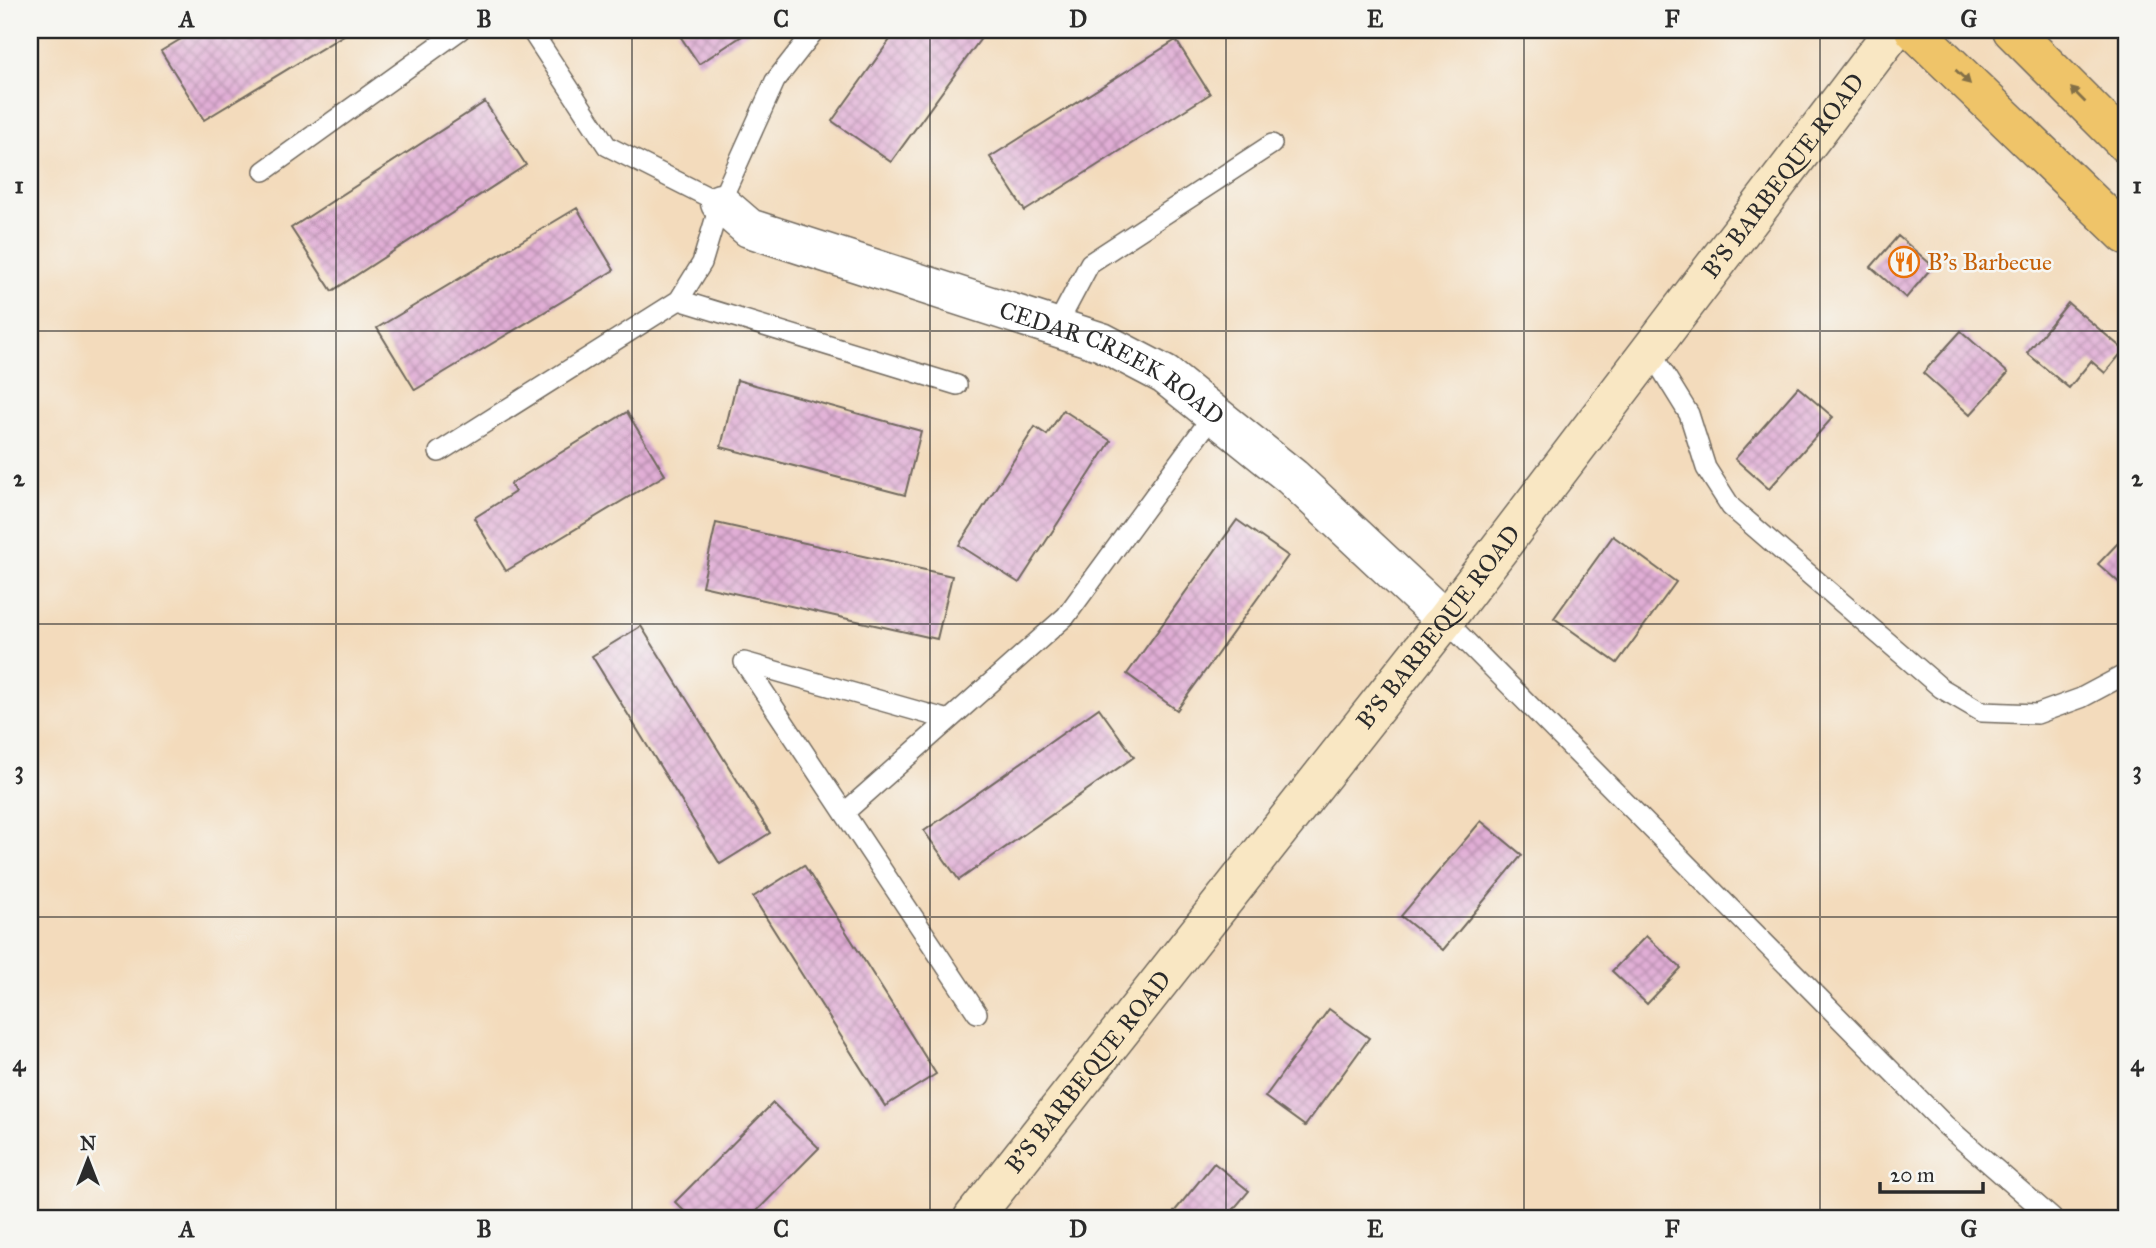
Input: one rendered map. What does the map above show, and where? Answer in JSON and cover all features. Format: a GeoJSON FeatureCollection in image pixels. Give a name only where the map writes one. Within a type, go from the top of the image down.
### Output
{"type":"FeatureCollection","features":[{"type":"Feature","properties":{"kind":"main road"},"geometry":{"type":"LineString","coordinates":[[1914,30],[2126,235]]}},
{"type":"Feature","properties":{"kind":"main road"},"geometry":{"type":"LineString","coordinates":[[2012,30],[2126,144]]}},
{"type":"Feature","properties":{"kind":"street","name":"B'S BARBEQUE ROAD"},"geometry":{"type":"LineString","coordinates":[[973,1218],[1445,620],[1894,30]]}},
{"type":"Feature","properties":{"kind":"street","name":"CEDAR CREEK ROAD"},"geometry":{"type":"LineString","coordinates":[[720,203],[749,228],[1102,342],[1165,375],[1292,477],[1445,620]]}},
{"type":"Feature","properties":{"kind":"lane"},"geometry":{"type":"LineString","coordinates":[[264,171],[460,30]]}},
{"type":"Feature","properties":{"kind":"lane"},"geometry":{"type":"LineString","coordinates":[[531,30],[607,146],[720,203]]}},
{"type":"Feature","properties":{"kind":"lane"},"geometry":{"type":"LineString","coordinates":[[439,452],[680,300],[702,263],[720,203],[775,81],[816,30]]}},
{"type":"Feature","properties":{"kind":"lane"},"geometry":{"type":"LineString","coordinates":[[1056,327],[1090,263],[1272,144]]}},
{"type":"Feature","properties":{"kind":"lane"},"geometry":{"type":"LineString","coordinates":[[680,300],[957,385]]}},
{"type":"Feature","properties":{"kind":"lane"},"geometry":{"type":"LineString","coordinates":[[1650,351],[1689,414],[1706,468],[1731,507],[1941,688],[1982,712],[2037,714],[2081,698],[2126,674]]}},
{"type":"Feature","properties":{"kind":"lane"},"geometry":{"type":"LineString","coordinates":[[844,813],[1066,616],[1214,414]]}},
{"type":"Feature","properties":{"kind":"lane"},"geometry":{"type":"LineString","coordinates":[[1445,620],[1945,1125],[2052,1218]]}},
{"type":"Feature","properties":{"kind":"lane"},"geometry":{"type":"LineString","coordinates":[[948,720],[744,662],[977,1013]]}},
{"type":"Feature","properties":{"kind":"building"},"geometry":{"type":"Polygon","coordinates":[[[196,30],[352,30],[204,120],[161,51],[196,30]]]}},
{"type":"Feature","properties":{"kind":"building"},"geometry":{"type":"Polygon","coordinates":[[[676,30],[751,30],[699,64],[676,30]]]}},
{"type":"Feature","properties":{"kind":"building"},"geometry":{"type":"Polygon","coordinates":[[[897,30],[987,30],[891,162],[832,121],[897,30]]]}},
{"type":"Feature","properties":{"kind":"building"},"geometry":{"type":"Polygon","coordinates":[[[1176,40],[1210,94],[1025,211],[990,157],[1176,40]]]}},
{"type":"Feature","properties":{"kind":"building"},"geometry":{"type":"Polygon","coordinates":[[[485,102],[526,165],[332,291],[291,228],[485,102]]]}},
{"type":"Feature","properties":{"kind":"building"},"geometry":{"type":"Polygon","coordinates":[[[577,208],[614,270],[415,390],[377,328],[577,208]]]}},
{"type":"Feature","properties":{"kind":"building"},"geometry":{"type":"Polygon","coordinates":[[[1898,236],[1933,266],[1906,298],[1871,267],[1898,236]]]}},
{"type":"Feature","properties":{"kind":"building"},"geometry":{"type":"Polygon","coordinates":[[[2068,303],[2124,350],[2105,373],[2091,361],[2069,388],[2027,353],[2068,303]]]}},
{"type":"Feature","properties":{"kind":"building"},"geometry":{"type":"Polygon","coordinates":[[[1961,331],[2008,373],[1970,415],[1923,373],[1961,331]]]}},
{"type":"Feature","properties":{"kind":"building"},"geometry":{"type":"Polygon","coordinates":[[[737,380],[921,431],[905,495],[721,447],[737,380]]]}},
{"type":"Feature","properties":{"kind":"building"},"geometry":{"type":"Polygon","coordinates":[[[1798,387],[1833,417],[1769,489],[1735,459],[1798,387]]]}},
{"type":"Feature","properties":{"kind":"building"},"geometry":{"type":"Polygon","coordinates":[[[1063,410],[1111,441],[1019,583],[959,545],[1035,427],[1047,435],[1063,410]]]}},
{"type":"Feature","properties":{"kind":"building"},"geometry":{"type":"Polygon","coordinates":[[[627,412],[665,475],[506,571],[474,518],[515,492],[510,484],[627,412]]]}},
{"type":"Feature","properties":{"kind":"building"},"geometry":{"type":"Polygon","coordinates":[[[1237,520],[1288,556],[1177,710],[1127,674],[1237,520]]]}},
{"type":"Feature","properties":{"kind":"building"},"geometry":{"type":"Polygon","coordinates":[[[716,523],[952,576],[937,639],[702,586],[716,523]]]}},
{"type":"Feature","properties":{"kind":"building"},"geometry":{"type":"Polygon","coordinates":[[[1613,536],[1676,582],[1617,663],[1554,618],[1613,536]]]}},
{"type":"Feature","properties":{"kind":"building"},"geometry":{"type":"Polygon","coordinates":[[[2119,542],[2126,549],[2126,580],[2122,585],[2098,564],[2119,542]]]}},
{"type":"Feature","properties":{"kind":"building"},"geometry":{"type":"Polygon","coordinates":[[[641,626],[770,833],[720,864],[592,656],[641,626]]]}},
{"type":"Feature","properties":{"kind":"building"},"geometry":{"type":"Polygon","coordinates":[[[1099,708],[1134,757],[959,880],[924,831],[1099,708]]]}},
{"type":"Feature","properties":{"kind":"building"},"geometry":{"type":"Polygon","coordinates":[[[1481,821],[1522,855],[1443,950],[1401,916],[1481,821]]]}},
{"type":"Feature","properties":{"kind":"building"},"geometry":{"type":"Polygon","coordinates":[[[804,865],[936,1074],[885,1106],[753,897],[804,865]]]}},
{"type":"Feature","properties":{"kind":"building"},"geometry":{"type":"Polygon","coordinates":[[[1646,936],[1681,968],[1647,1004],[1612,971],[1646,936]]]}},
{"type":"Feature","properties":{"kind":"building"},"geometry":{"type":"Polygon","coordinates":[[[1329,1009],[1369,1038],[1305,1126],[1265,1097],[1329,1009]]]}},
{"type":"Feature","properties":{"kind":"building"},"geometry":{"type":"Polygon","coordinates":[[[773,1103],[819,1148],[750,1218],[691,1218],[675,1202],[773,1103]]]}},
{"type":"Feature","properties":{"kind":"building"},"geometry":{"type":"Polygon","coordinates":[[[1214,1163],[1249,1191],[1226,1218],[1169,1218],[1214,1163]]]}},
{"type":"Feature","properties":{"kind":"place","name":"B's Barbecue"},"geometry":{"type":"Point","coordinates":[1904,262]}}]}
